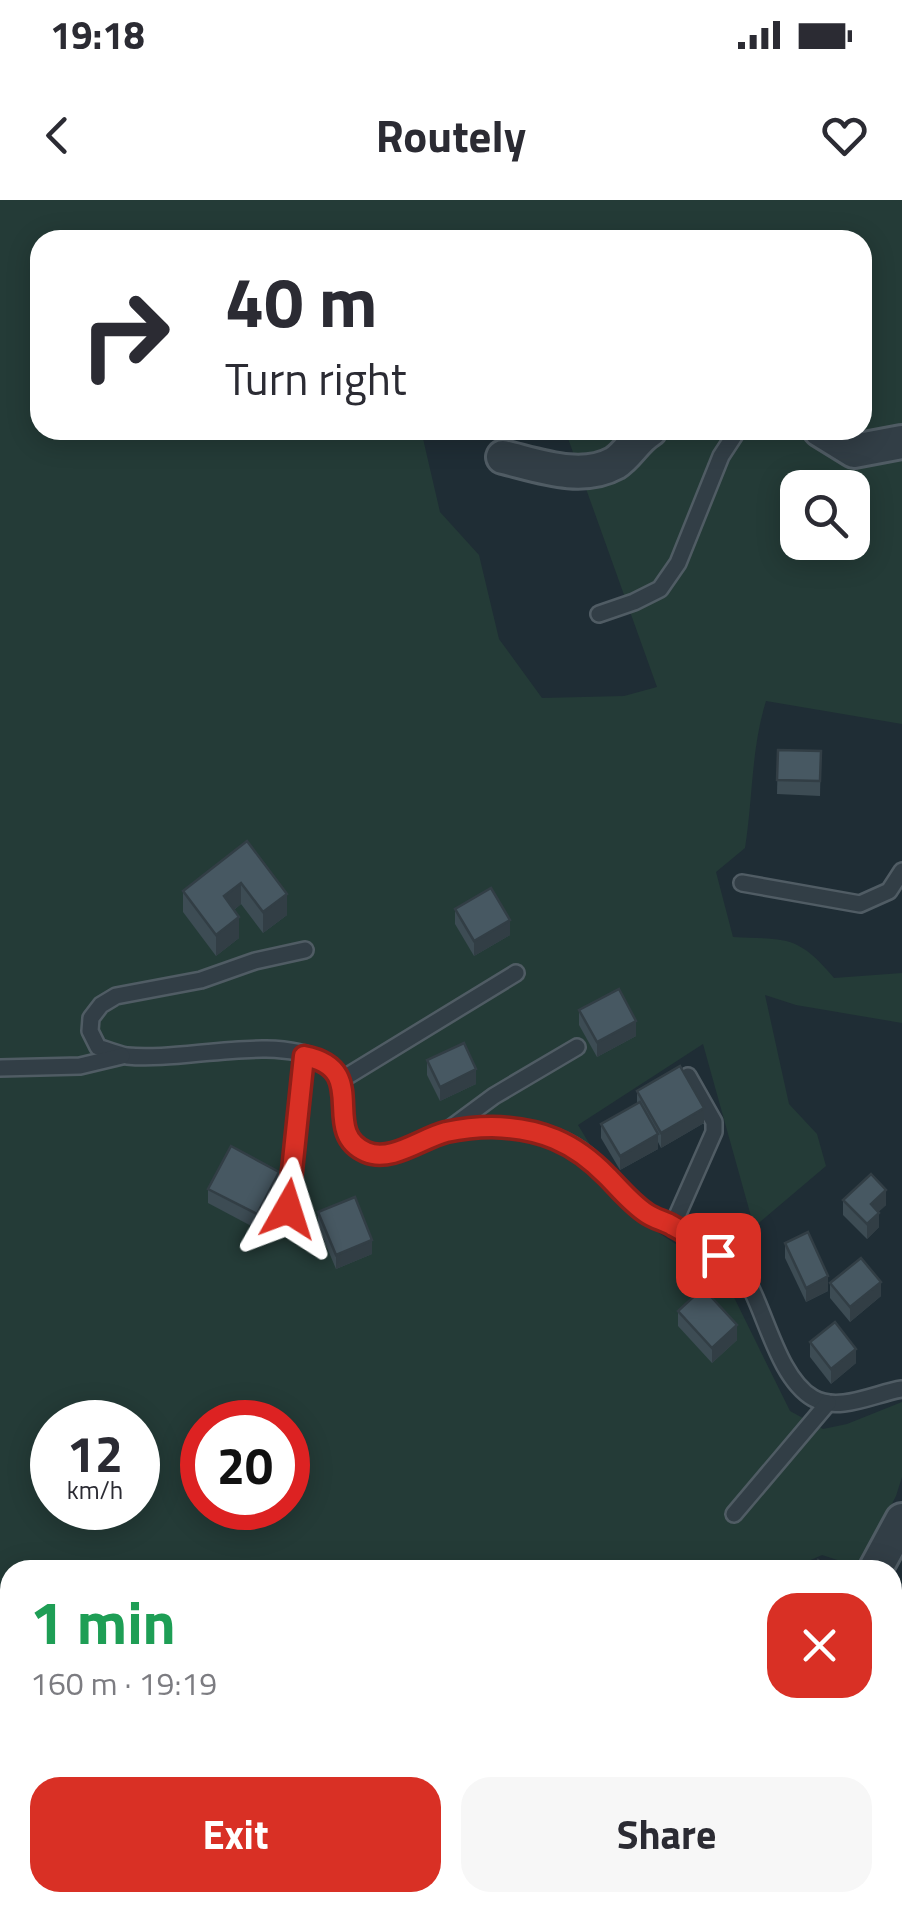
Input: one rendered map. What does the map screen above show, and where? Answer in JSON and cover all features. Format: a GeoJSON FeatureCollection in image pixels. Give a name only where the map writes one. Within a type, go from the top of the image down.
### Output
{"type":"FeatureCollection","features":[{"type":"Feature","properties":{"kind":"street"},"geometry":{"type":"LineString","coordinates":[[503,457],[562,471],[597,469],[618,462],[636,440]]}},
{"type":"Feature","properties":{"kind":"street"},"geometry":{"type":"LineString","coordinates":[[835,440],[854,452],[902,442]]}},
{"type":"Feature","properties":{"kind":"street"},"geometry":{"type":"LineString","coordinates":[[880,1560],[902,1520]]}},
{"type":"Feature","properties":{"kind":"lane"},"geometry":{"type":"LineString","coordinates":[[599,614],[660,589],[678,563],[721,456],[731,440]]}},
{"type":"Feature","properties":{"kind":"lane"},"geometry":{"type":"LineString","coordinates":[[742,884],[860,904],[890,891],[902,871]]}},
{"type":"Feature","properties":{"kind":"lane"},"geometry":{"type":"LineString","coordinates":[[126,1056],[98,1047],[90,1031],[91,1018],[101,1005],[116,996],[201,980],[255,961],[305,950]]}},
{"type":"Feature","properties":{"kind":"lane"},"geometry":{"type":"LineString","coordinates":[[340,1080],[516,972]]}},
{"type":"Feature","properties":{"kind":"lane"},"geometry":{"type":"LineString","coordinates":[[0,1068],[80,1066],[126,1056],[232,1050],[319,1058],[334,1068],[340,1080],[345,1096],[346,1132],[352,1146],[372,1155],[390,1154],[444,1132],[494,1096],[577,1047]]}},
{"type":"Feature","properties":{"kind":"lane"},"geometry":{"type":"LineString","coordinates":[[288,1209],[304,1056]]}},
{"type":"Feature","properties":{"kind":"lane"},"geometry":{"type":"LineString","coordinates":[[673,1226],[714,1132],[714,1122],[688,1076]]}},
{"type":"Feature","properties":{"kind":"lane"},"geometry":{"type":"LineString","coordinates":[[444,1132],[488,1127],[532,1131],[562,1139],[587,1155],[647,1215],[673,1226],[741,1270],[793,1379],[813,1398],[828,1403],[863,1400],[902,1389]]}},
{"type":"Feature","properties":{"kind":"lane"},"geometry":{"type":"LineString","coordinates":[[734,1514],[828,1403]]}},
{"type":"Feature","properties":{"kind":"green space"},"geometry":{"type":"Polygon","coordinates":[[[0,200],[902,200],[902,724],[766,701],[755,755],[745,848],[716,872],[733,937],[766,938],[800,946],[834,978],[902,973],[902,1023],[796,1005],[765,995],[789,1104],[817,1134],[826,1166],[754,1227],[703,1044],[578,1125],[633,1216],[723,1275],[790,1411],[823,1429],[847,1424],[902,1402],[902,1477],[896,1496],[863,1560],[837,1560],[822,1555],[811,1560],[0,1560],[0,200]],[[30,230],[30,440],[423,440],[440,512],[479,555],[499,639],[542,698],[624,696],[657,687],[569,440],[872,440],[872,230],[30,230]]]}},
{"type":"Feature","properties":{"kind":"building"},"geometry":{"type":"Polygon","coordinates":[[[778,750],[821,751],[820,781],[777,780],[778,750]]]}},
{"type":"Feature","properties":{"kind":"building"},"geometry":{"type":"Polygon","coordinates":[[[247,841],[287,894],[263,912],[241,883],[224,896],[239,917],[216,935],[183,891],[247,841]]]}},
{"type":"Feature","properties":{"kind":"building"},"geometry":{"type":"Polygon","coordinates":[[[491,888],[510,920],[474,941],[455,909],[491,888]]]}},
{"type":"Feature","properties":{"kind":"building"},"geometry":{"type":"Polygon","coordinates":[[[619,989],[636,1021],[597,1042],[579,1010],[619,989]]]}},
{"type":"Feature","properties":{"kind":"building"},"geometry":{"type":"Polygon","coordinates":[[[464,1043],[476,1069],[440,1087],[427,1060],[464,1043]]]}},
{"type":"Feature","properties":{"kind":"building"},"geometry":{"type":"Polygon","coordinates":[[[680,1066],[704,1108],[661,1133],[637,1091],[680,1066]]]}},
{"type":"Feature","properties":{"kind":"building"},"geometry":{"type":"Polygon","coordinates":[[[640,1102],[658,1134],[620,1156],[601,1124],[640,1102]]]}},
{"type":"Feature","properties":{"kind":"building"},"geometry":{"type":"Polygon","coordinates":[[[231,1146],[279,1172],[257,1214],[208,1189],[231,1146]]]}},
{"type":"Feature","properties":{"kind":"building"},"geometry":{"type":"Polygon","coordinates":[[[871,1174],[886,1190],[871,1204],[879,1213],[867,1224],[843,1200],[871,1174]]]}},
{"type":"Feature","properties":{"kind":"building"},"geometry":{"type":"Polygon","coordinates":[[[355,1197],[372,1240],[336,1255],[318,1212],[355,1197]]]}},
{"type":"Feature","properties":{"kind":"building"},"geometry":{"type":"Polygon","coordinates":[[[808,1232],[828,1276],[806,1288],[785,1243],[808,1232]]]}},
{"type":"Feature","properties":{"kind":"building"},"geometry":{"type":"Polygon","coordinates":[[[861,1258],[881,1282],[850,1307],[830,1283],[861,1258]]]}},
{"type":"Feature","properties":{"kind":"building"},"geometry":{"type":"Polygon","coordinates":[[[703,1288],[737,1325],[712,1348],[678,1311],[703,1288]]]}},
{"type":"Feature","properties":{"kind":"building"},"geometry":{"type":"Polygon","coordinates":[[[835,1322],[856,1349],[831,1369],[810,1342],[835,1322]]]}},
{"type":"Feature","properties":{"kind":"route"},"geometry":{"type":"LineString","coordinates":[[288,1209],[304,1056],[319,1058],[334,1068],[345,1096],[343,1114],[352,1146],[372,1155],[390,1154],[444,1132],[488,1127],[532,1131],[562,1139],[587,1155],[647,1215],[673,1226],[718,1255]]}}]}
